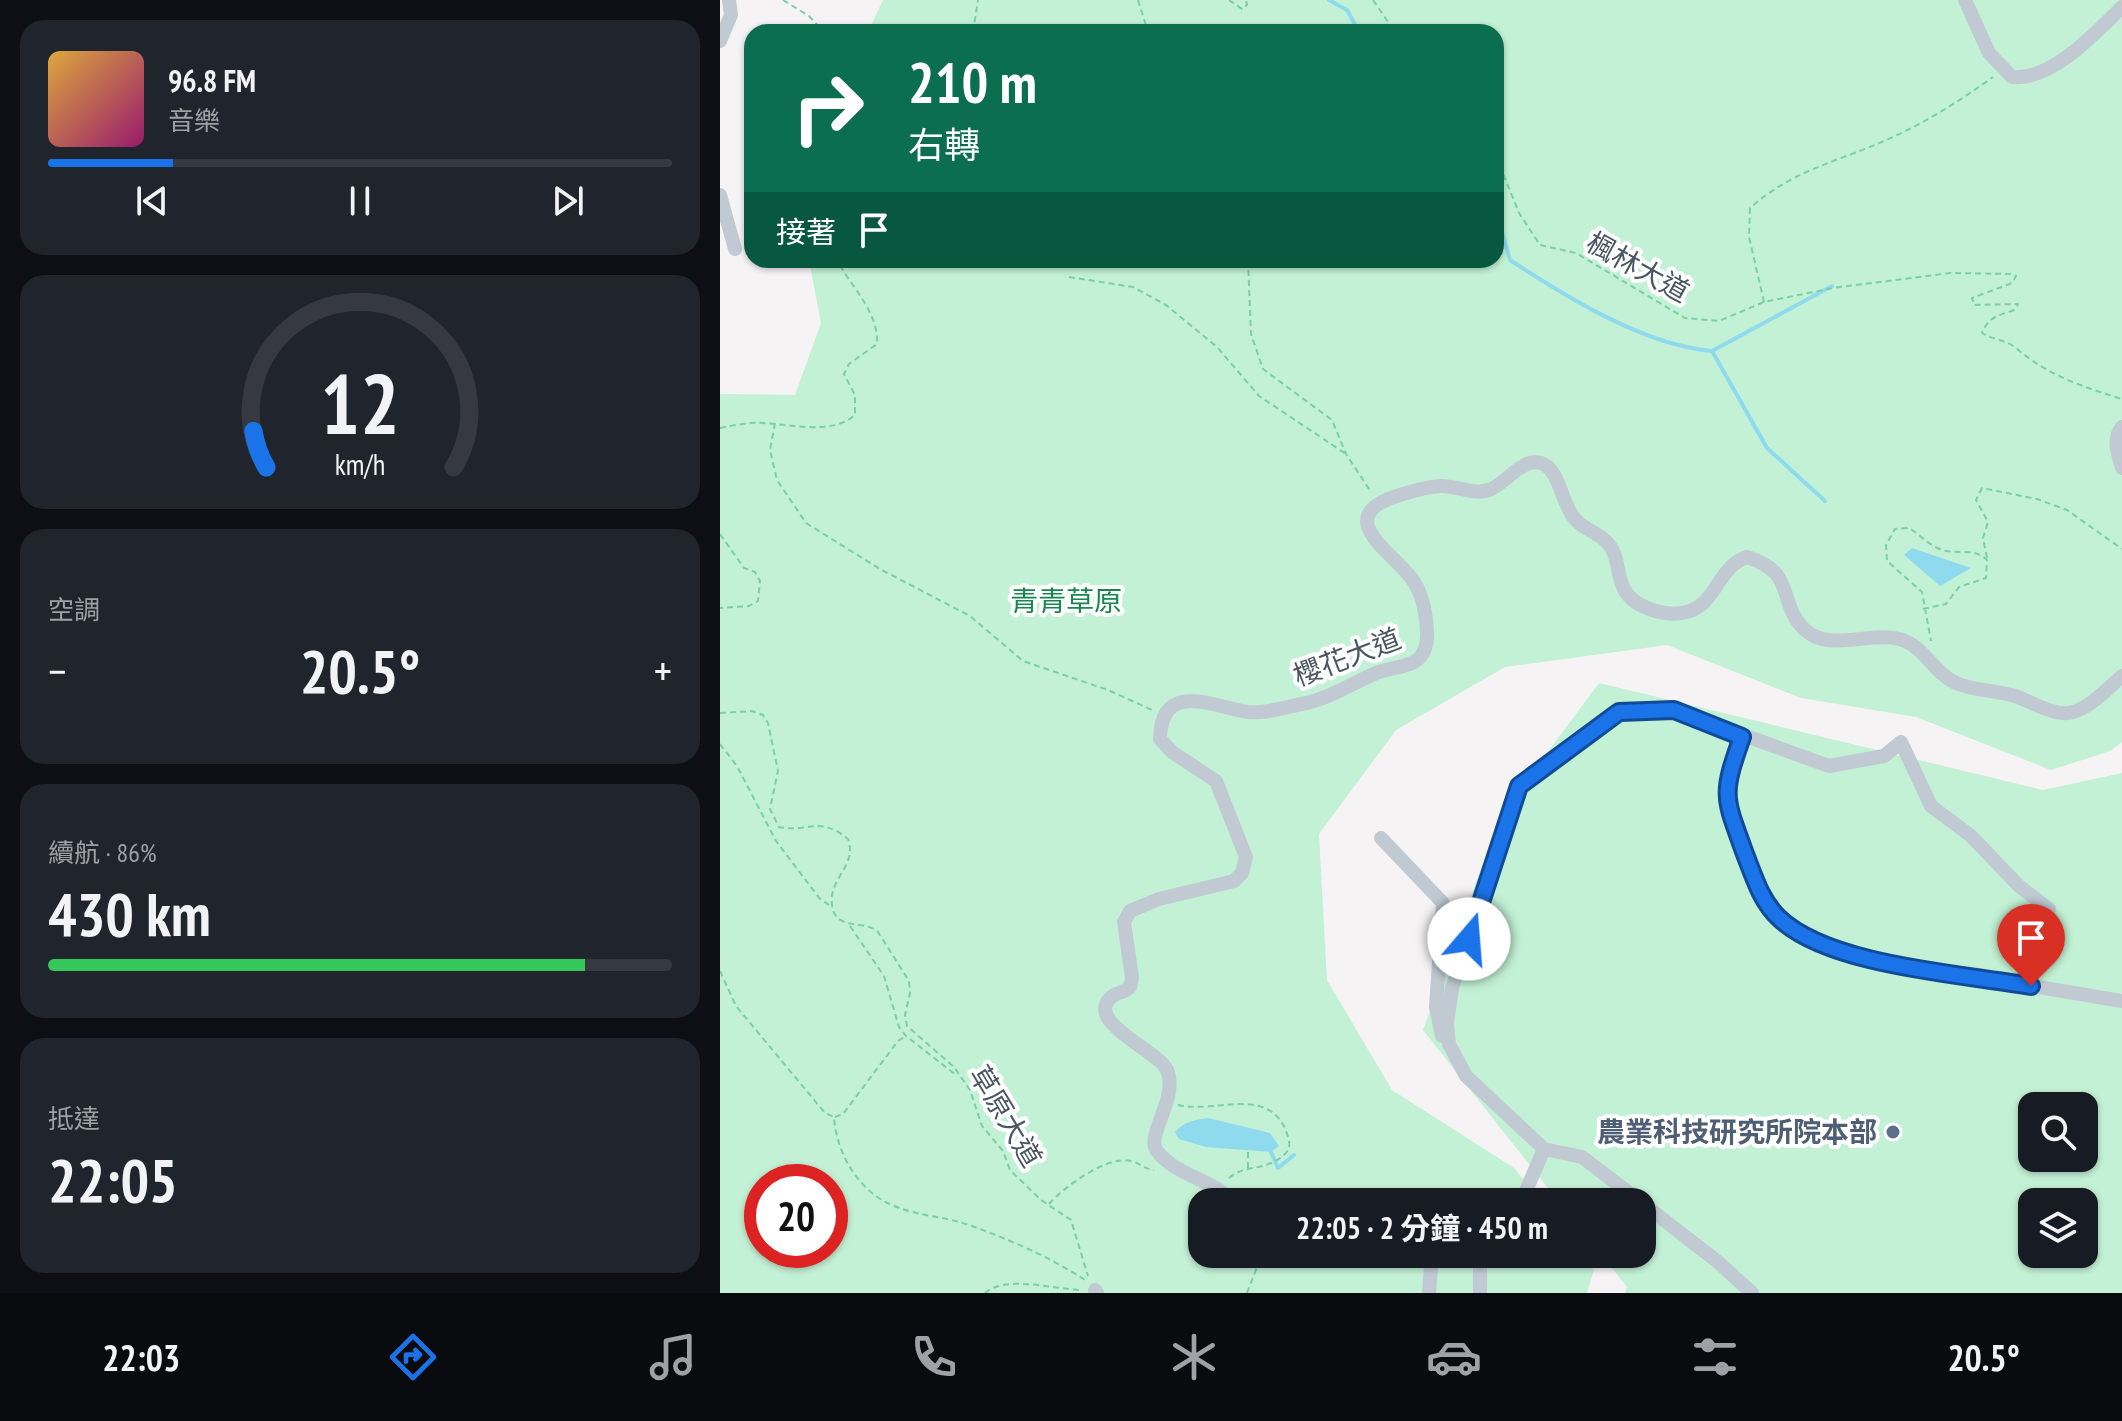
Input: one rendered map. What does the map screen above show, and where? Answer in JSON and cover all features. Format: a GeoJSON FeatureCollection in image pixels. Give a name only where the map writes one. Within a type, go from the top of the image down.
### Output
{"type":"FeatureCollection","features":[{"type":"Feature","properties":{"kind":"street"},"geometry":{"type":"LineString","coordinates":[[720,41],[731,15],[729,0]]}},
{"type":"Feature","properties":{"kind":"street"},"geometry":{"type":"LineString","coordinates":[[1965,0],[1989,53],[2012,77],[2036,76],[2070,53],[2122,7]]}},
{"type":"Feature","properties":{"kind":"street"},"geometry":{"type":"LineString","coordinates":[[720,195],[735,249]]}},
{"type":"Feature","properties":{"kind":"street"},"geometry":{"type":"LineString","coordinates":[[2122,427],[2117,433],[2116,447],[2122,468]]}},
{"type":"Feature","properties":{"kind":"street"},"geometry":{"type":"LineString","coordinates":[[1379,502],[1438,486],[1489,490],[1529,463],[1540,462],[1549,467],[1575,520],[1610,545],[1624,590],[1636,603],[1654,611],[1680,614],[1698,609],[1712,596],[1734,561],[1747,557],[1774,569],[1804,629],[1821,639],[1840,641],[1872,636],[1900,639],[1915,647],[1955,683],[1994,690],[2064,713],[2086,705],[2122,676]]}},
{"type":"Feature","properties":{"kind":"street","name":"櫻花大道"},"geometry":{"type":"LineString","coordinates":[[1164,716],[1176,705],[1192,700],[1256,712],[1319,701],[1391,667],[1414,662],[1423,654],[1428,640],[1426,610],[1414,582],[1370,538],[1367,526],[1370,513],[1379,502]]}},
{"type":"Feature","properties":{"kind":"street"},"geometry":{"type":"LineString","coordinates":[[1449,1044],[1447,1023],[1452,988],[1519,786],[1619,712],[1674,710],[1829,766],[1884,756],[1901,742],[1931,806],[1971,836],[2019,886],[2049,909]]}},
{"type":"Feature","properties":{"kind":"street"},"geometry":{"type":"LineString","coordinates":[[1164,716],[1160,739],[1172,752],[1216,781],[1246,857],[1242,873],[1234,881],[1159,899],[1130,911],[1124,922],[1132,978],[1130,987],[1115,995],[1108,1004],[1108,1017],[1114,1029],[1160,1059],[1170,1083],[1169,1103],[1153,1139],[1155,1149],[1169,1162],[1219,1188]]}},
{"type":"Feature","properties":{"kind":"street"},"geometry":{"type":"LineString","coordinates":[[1742,737],[1728,777],[1726,802],[1758,888],[1780,920],[1849,955],[2122,1001]]}},
{"type":"Feature","properties":{"kind":"street"},"geometry":{"type":"LineString","coordinates":[[1381,838],[1443,903],[1436,1007],[1438,1032],[1449,1044],[1466,1076],[1544,1149],[1582,1157],[1623,1188]]}},
{"type":"Feature","properties":{"kind":"street"},"geometry":{"type":"LineString","coordinates":[[1527,1188],[1544,1149]]}},
{"type":"Feature","properties":{"kind":"street"},"geometry":{"type":"LineString","coordinates":[[1656,1214],[1752,1293]]}},
{"type":"Feature","properties":{"kind":"street"},"geometry":{"type":"LineString","coordinates":[[1429,1293],[1431,1268]]}},
{"type":"Feature","properties":{"kind":"street"},"geometry":{"type":"LineString","coordinates":[[1480,1268],[1480,1293]]}},
{"type":"Feature","properties":{"kind":"path"},"geometry":{"type":"LineString","coordinates":[[783,0],[803,11],[816,24]]}},
{"type":"Feature","properties":{"kind":"path"},"geometry":{"type":"LineString","coordinates":[[974,24],[978,0]]}},
{"type":"Feature","properties":{"kind":"path"},"geometry":{"type":"LineString","coordinates":[[1138,0],[1146,24]]}},
{"type":"Feature","properties":{"kind":"path"},"geometry":{"type":"LineString","coordinates":[[1229,0],[1242,9],[1247,5],[1246,0]]}},
{"type":"Feature","properties":{"kind":"path"},"geometry":{"type":"LineString","coordinates":[[1373,0],[1390,24]]}},
{"type":"Feature","properties":{"kind":"path"},"geometry":{"type":"LineString","coordinates":[[2003,69],[1924,122],[1808,171],[1766,194],[1750,208],[1749,237],[1764,302],[1833,288],[1950,273],[2012,274],[2016,276],[2012,283],[1972,298],[1974,305],[2018,304],[2014,310],[1996,315],[1986,323],[1982,333],[2017,349],[2022,357],[2072,384],[2122,399]]}},
{"type":"Feature","properties":{"kind":"path","name":"楓林大道"},"geometry":{"type":"LineString","coordinates":[[1504,176],[1519,213],[1540,245],[1576,253],[1685,318],[1719,321],[1764,302]]}},
{"type":"Feature","properties":{"kind":"path"},"geometry":{"type":"LineString","coordinates":[[720,428],[775,423],[808,427],[848,421],[855,415],[855,395],[844,374],[849,364],[877,344],[877,334],[874,321],[842,268]]}},
{"type":"Feature","properties":{"kind":"path"},"geometry":{"type":"LineString","coordinates":[[1248,268],[1251,334],[1257,356],[1273,378],[1332,420],[1346,454],[1379,502]]}},
{"type":"Feature","properties":{"kind":"path"},"geometry":{"type":"LineString","coordinates":[[1069,277],[1133,287],[1166,305],[1217,347],[1259,396],[1346,454]]}},
{"type":"Feature","properties":{"kind":"path"},"geometry":{"type":"LineString","coordinates":[[775,423],[770,450],[777,480],[806,523],[880,569],[970,616],[1023,661],[1108,690],[1164,716]]}},
{"type":"Feature","properties":{"kind":"path"},"geometry":{"type":"LineString","coordinates":[[1923,609],[1946,604],[1959,587],[1986,578],[1983,538],[1988,522],[1976,500],[1982,488],[2037,499],[2067,510],[2122,549]]}},
{"type":"Feature","properties":{"kind":"path"},"geometry":{"type":"LineString","coordinates":[[1932,644],[1918,585],[1892,568],[1887,561],[1886,545],[1895,529],[1909,528],[1930,545],[1951,552],[1974,552],[1987,560]]}},
{"type":"Feature","properties":{"kind":"path"},"geometry":{"type":"LineString","coordinates":[[720,534],[744,568],[755,572],[760,593],[758,601],[749,606],[720,608]]}},
{"type":"Feature","properties":{"kind":"path"},"geometry":{"type":"LineString","coordinates":[[720,713],[752,711],[763,715],[768,723],[778,771],[770,809],[779,827],[789,829],[818,823],[848,839],[851,856],[833,889],[831,906]]}},
{"type":"Feature","properties":{"kind":"path","name":"草原大道"},"geometry":{"type":"LineString","coordinates":[[720,744],[737,766],[776,841],[820,899],[849,925],[875,928],[909,981],[905,1015],[907,1026],[943,1057],[970,1090],[982,1126],[1003,1151],[1010,1170],[1071,1220],[1096,1292]]}},
{"type":"Feature","properties":{"kind":"path"},"geometry":{"type":"LineString","coordinates":[[849,925],[884,976],[899,1027],[906,1036],[959,1076]]}},
{"type":"Feature","properties":{"kind":"path"},"geometry":{"type":"LineString","coordinates":[[720,971],[736,1006],[825,1113],[834,1117],[843,1114],[898,1041],[906,1036]]}},
{"type":"Feature","properties":{"kind":"path"},"geometry":{"type":"LineString","coordinates":[[1169,1103],[1197,1110],[1241,1103],[1265,1106],[1283,1123],[1289,1140],[1284,1155],[1266,1167],[1235,1172],[1222,1188]]}},
{"type":"Feature","properties":{"kind":"path"},"geometry":{"type":"LineString","coordinates":[[834,1117],[841,1149],[855,1175],[882,1200],[1012,1242],[1083,1279],[1096,1292]]}},
{"type":"Feature","properties":{"kind":"path"},"geometry":{"type":"LineString","coordinates":[[1248,1149],[1248,1170]]}},
{"type":"Feature","properties":{"kind":"path"},"geometry":{"type":"LineString","coordinates":[[1048,1204],[1085,1173],[1118,1161],[1132,1161],[1145,1169],[1157,1170],[1169,1162]]}},
{"type":"Feature","properties":{"kind":"path"},"geometry":{"type":"LineString","coordinates":[[1247,1293],[1257,1268]]}},
{"type":"Feature","properties":{"kind":"path"},"geometry":{"type":"LineString","coordinates":[[985,1293],[993,1286],[1006,1283],[1096,1292]]}},
{"type":"Feature","properties":{"kind":"green space","name":"青青草原"},"geometry":{"type":"Polygon","coordinates":[[[883,0],[2122,0],[2122,742],[2110,751],[2051,770],[1916,717],[1801,698],[1667,645],[1505,667],[1396,730],[1319,834],[1327,980],[1392,1090],[1514,1168],[1530,1188],[1188,1188],[1188,1268],[1592,1268],[1587,1293],[720,1293],[720,394],[795,395],[821,323],[811,268],[1504,268],[1504,24],[872,24],[883,0]]]}},
{"type":"Feature","properties":{"kind":"green space"},"geometry":{"type":"Polygon","coordinates":[[[1599,683],[2043,790],[2122,773],[2122,1293],[1625,1293],[1627,1287],[1612,1268],[1656,1268],[1656,1188],[1548,1188],[1423,1030],[1500,816],[1599,683]]]}},
{"type":"Feature","properties":{"kind":"water"},"geometry":{"type":"Polygon","coordinates":[[[1912,548],[1971,568],[1940,586],[1904,555],[1912,548]]]}},
{"type":"Feature","properties":{"kind":"water"},"geometry":{"type":"Polygon","coordinates":[[[1208,1118],[1270,1133],[1279,1146],[1271,1152],[1206,1147],[1179,1139],[1175,1132],[1186,1123],[1208,1118]]]}},
{"type":"Feature","properties":{"kind":"waterway"},"geometry":{"type":"LineString","coordinates":[[1329,0],[1347,10],[1355,24]]}},
{"type":"Feature","properties":{"kind":"waterway"},"geometry":{"type":"LineString","coordinates":[[1504,239],[1510,260],[1606,317],[1659,339],[1712,351],[1767,448],[1825,501]]}},
{"type":"Feature","properties":{"kind":"waterway"},"geometry":{"type":"LineString","coordinates":[[1712,351],[1832,286]]}},
{"type":"Feature","properties":{"kind":"waterway"},"geometry":{"type":"LineString","coordinates":[[1271,1152],[1278,1168],[1294,1155]]}},
{"type":"Feature","properties":{"kind":"place","name":"農業科技研究所院本部"},"geometry":{"type":"Point","coordinates":[1893,1132]}},
{"type":"Feature","properties":{"kind":"route"},"geometry":{"type":"LineString","coordinates":[[1469,939],[1519,786],[1619,712],[1674,710],[1742,737],[1728,777],[1726,802],[1758,888],[1780,920],[1849,955],[2031,986]]}}]}
